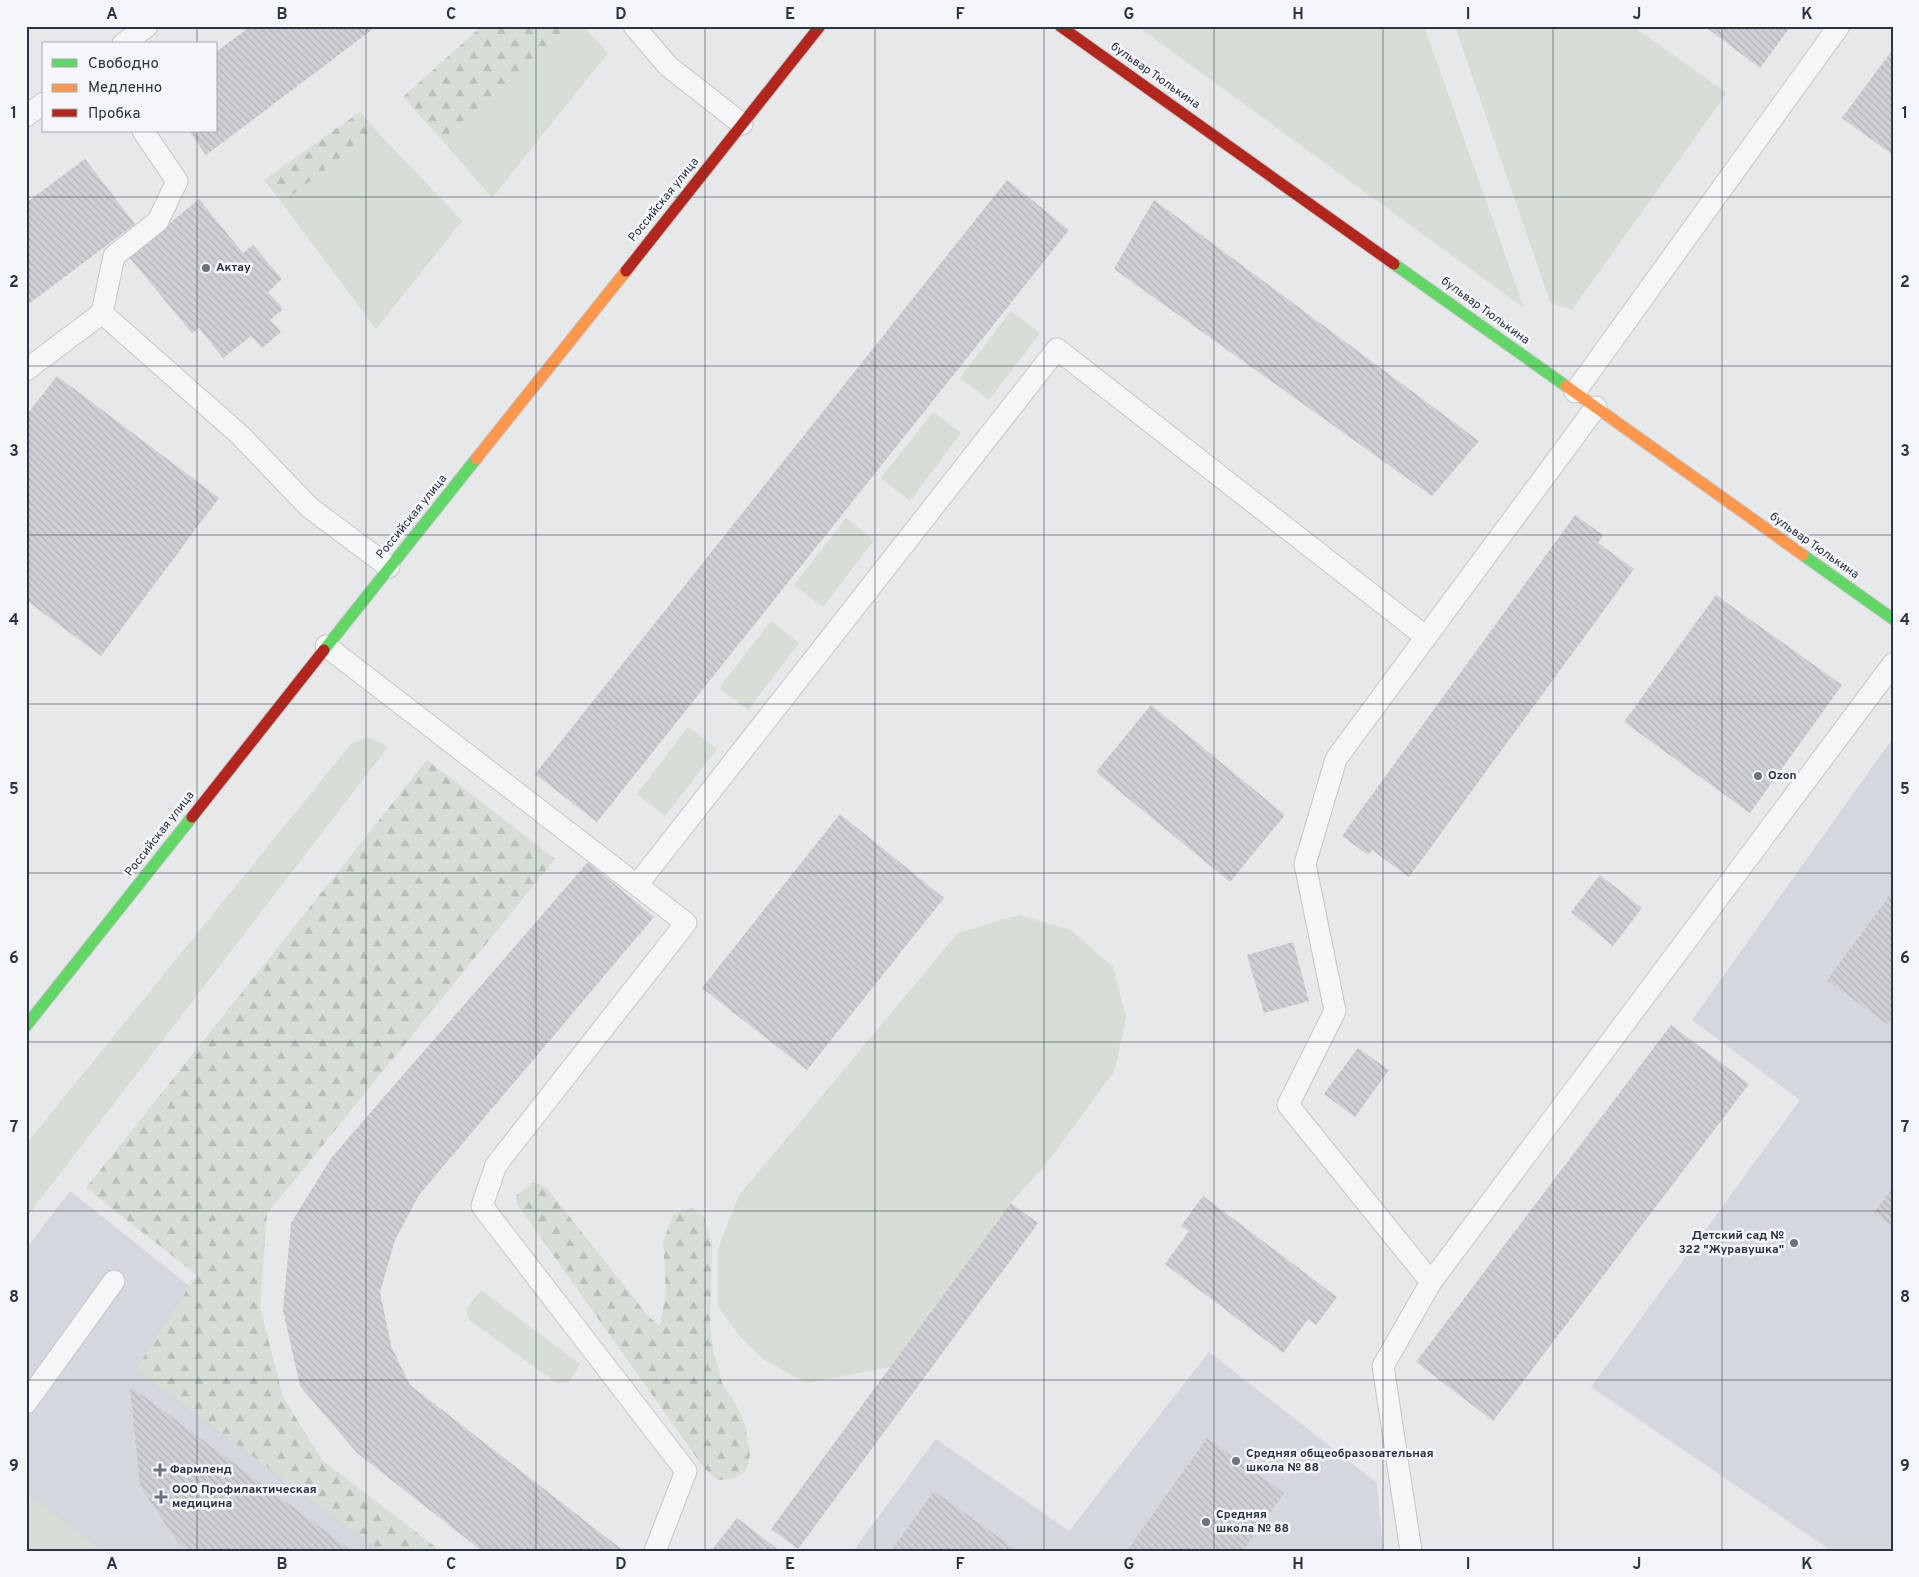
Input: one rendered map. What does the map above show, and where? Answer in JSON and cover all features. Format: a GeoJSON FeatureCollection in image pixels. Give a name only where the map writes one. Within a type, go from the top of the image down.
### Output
{"type":"FeatureCollection","features":[{"type":"Feature","properties":{"kind":"main road","name":"Российская улица"},"geometry":{"type":"LineString","coordinates":[[26,1026],[820,26]]}},
{"type":"Feature","properties":{"kind":"main road","name":"бульвар Тюлькина"},"geometry":{"type":"LineString","coordinates":[[1060,26],[1893,619]]}},
{"type":"Feature","properties":{"kind":"lane"},"geometry":{"type":"LineString","coordinates":[[127,42],[147,26]]}},
{"type":"Feature","properties":{"kind":"lane"},"geometry":{"type":"LineString","coordinates":[[634,26],[668,66],[742,124]]}},
{"type":"Feature","properties":{"kind":"lane"},"geometry":{"type":"LineString","coordinates":[[1575,392],[1839,26]]}},
{"type":"Feature","properties":{"kind":"lane"},"geometry":{"type":"LineString","coordinates":[[26,116],[42,104]]}},
{"type":"Feature","properties":{"kind":"lane"},"geometry":{"type":"LineString","coordinates":[[26,370],[102,313],[114,256],[158,221],[177,181],[144,132]]}},
{"type":"Feature","properties":{"kind":"lane"},"geometry":{"type":"LineString","coordinates":[[102,313],[240,435],[309,507],[389,567]]}},
{"type":"Feature","properties":{"kind":"lane"},"geometry":{"type":"LineString","coordinates":[[637,885],[1057,349],[1426,637]]}},
{"type":"Feature","properties":{"kind":"lane"},"geometry":{"type":"LineString","coordinates":[[1431,1282],[1288,1105],[1335,1011],[1305,864],[1336,760],[1596,407]]}},
{"type":"Feature","properties":{"kind":"lane"},"geometry":{"type":"LineString","coordinates":[[326,646],[686,922],[496,1165],[482,1206],[686,1471],[655,1551]]}},
{"type":"Feature","properties":{"kind":"lane"},"geometry":{"type":"LineString","coordinates":[[1411,1551],[1383,1366],[1431,1282],[1893,664]]}},
{"type":"Feature","properties":{"kind":"lane"},"geometry":{"type":"LineString","coordinates":[[26,1403],[114,1280]]}},
{"type":"Feature","properties":{"kind":"shaded area","name":"Детский сад № 322 \"Журавушка\""},"geometry":{"type":"Polygon","coordinates":[[[1893,738],[1893,1551],[1832,1551],[1591,1387],[1800,1100],[1692,1020],[1893,738]]]}},
{"type":"Feature","properties":{"kind":"shaded area"},"geometry":{"type":"Polygon","coordinates":[[[70,1191],[192,1288],[153,1361],[398,1551],[30,1551],[26,1548],[26,1249],[70,1191]]]}},
{"type":"Feature","properties":{"kind":"shaded area","name":"Средняя общеобразовательная школа № 88"},"geometry":{"type":"Polygon","coordinates":[[[1209,1352],[1377,1483],[1383,1551],[853,1551],[936,1439],[1069,1531],[1209,1352]]]}},
{"type":"Feature","properties":{"kind":"green space"},"geometry":{"type":"Polygon","coordinates":[[[482,26],[571,26],[442,140],[403,97],[482,26]]]}},
{"type":"Feature","properties":{"kind":"green space"},"geometry":{"type":"Polygon","coordinates":[[[571,26],[583,26],[608,53],[492,198],[442,140],[571,26]]]}},
{"type":"Feature","properties":{"kind":"green space"},"geometry":{"type":"Polygon","coordinates":[[[1137,26],[1424,26],[1524,308],[1137,26]]]}},
{"type":"Feature","properties":{"kind":"green space"},"geometry":{"type":"Polygon","coordinates":[[[1455,26],[1632,26],[1727,93],[1572,310],[1550,302],[1455,26]]]}},
{"type":"Feature","properties":{"kind":"green space"},"geometry":{"type":"Polygon","coordinates":[[[360,112],[376,130],[282,203],[264,180],[360,112]]]}},
{"type":"Feature","properties":{"kind":"green space"},"geometry":{"type":"Polygon","coordinates":[[[376,130],[462,221],[376,329],[282,203],[376,130]]]}},
{"type":"Feature","properties":{"kind":"green space"},"geometry":{"type":"Polygon","coordinates":[[[1011,311],[1040,333],[989,400],[960,378],[1011,311]]]}},
{"type":"Feature","properties":{"kind":"green space"},"geometry":{"type":"Polygon","coordinates":[[[933,412],[961,433],[910,501],[881,478],[933,412]]]}},
{"type":"Feature","properties":{"kind":"green space"},"geometry":{"type":"Polygon","coordinates":[[[846,518],[874,540],[823,607],[794,585],[846,518]]]}},
{"type":"Feature","properties":{"kind":"green space"},"geometry":{"type":"Polygon","coordinates":[[[771,621],[799,643],[748,710],[719,688],[771,621]]]}},
{"type":"Feature","properties":{"kind":"green space"},"geometry":{"type":"Polygon","coordinates":[[[688,727],[717,749],[665,816],[637,794],[688,727]]]}},
{"type":"Feature","properties":{"kind":"green space"},"geometry":{"type":"Polygon","coordinates":[[[368,737],[388,747],[26,1218],[26,1144],[351,744],[368,737]]]}},
{"type":"Feature","properties":{"kind":"green space"},"geometry":{"type":"Polygon","coordinates":[[[427,760],[555,859],[267,1214],[260,1307],[283,1397],[322,1460],[441,1551],[380,1551],[136,1369],[197,1275],[86,1188],[427,760]]]}},
{"type":"Feature","properties":{"kind":"green space"},"geometry":{"type":"Polygon","coordinates":[[[1019,915],[1071,930],[1113,967],[1126,1017],[1115,1070],[1050,1159],[1011,1203],[890,1367],[807,1383],[764,1360],[742,1339],[718,1307],[718,1249],[739,1195],[958,933],[1019,915]]]}},
{"type":"Feature","properties":{"kind":"green space"},"geometry":{"type":"Polygon","coordinates":[[[533,1182],[546,1187],[648,1316],[660,1326],[666,1292],[663,1243],[673,1214],[692,1208],[704,1216],[712,1243],[710,1323],[713,1349],[722,1383],[737,1406],[745,1424],[750,1455],[745,1472],[734,1479],[718,1480],[704,1468],[517,1204],[516,1196],[533,1182]]]}},
{"type":"Feature","properties":{"kind":"green space"},"geometry":{"type":"Polygon","coordinates":[[[481,1290],[580,1364],[568,1383],[557,1383],[469,1320],[466,1309],[481,1290]]]}},
{"type":"Feature","properties":{"kind":"green space"},"geometry":{"type":"Polygon","coordinates":[[[26,1493],[103,1551],[37,1551],[26,1543],[26,1493]]]}},
{"type":"Feature","properties":{"kind":"building"},"geometry":{"type":"Polygon","coordinates":[[[251,26],[377,26],[206,155],[190,132],[218,132],[218,51],[251,26]]]}},
{"type":"Feature","properties":{"kind":"building"},"geometry":{"type":"Polygon","coordinates":[[[1704,26],[1791,26],[1760,68],[1704,26]]]}},
{"type":"Feature","properties":{"kind":"building"},"geometry":{"type":"Polygon","coordinates":[[[1893,49],[1893,155],[1842,118],[1893,49]]]}},
{"type":"Feature","properties":{"kind":"building"},"geometry":{"type":"Polygon","coordinates":[[[85,159],[135,224],[26,306],[26,203],[85,159]]]}},
{"type":"Feature","properties":{"kind":"building"},"geometry":{"type":"Polygon","coordinates":[[[1007,180],[1069,230],[597,822],[535,774],[1007,180]]]}},
{"type":"Feature","properties":{"kind":"building","name":"Актау"},"geometry":{"type":"Polygon","coordinates":[[[199,199],[243,253],[253,245],[282,279],[268,292],[283,309],[270,320],[281,332],[262,348],[251,336],[223,358],[199,328],[192,333],[129,257],[199,199]]]}},
{"type":"Feature","properties":{"kind":"building"},"geometry":{"type":"Polygon","coordinates":[[[1154,200],[1479,441],[1432,496],[1114,269],[1154,200]]]}},
{"type":"Feature","properties":{"kind":"building"},"geometry":{"type":"Polygon","coordinates":[[[57,376],[219,498],[101,656],[26,600],[26,416],[57,376]]]}},
{"type":"Feature","properties":{"kind":"building"},"geometry":{"type":"Polygon","coordinates":[[[1575,515],[1603,535],[1598,543],[1634,569],[1409,877],[1372,850],[1368,855],[1342,836],[1575,515]]]}},
{"type":"Feature","properties":{"kind":"building"},"geometry":{"type":"Polygon","coordinates":[[[1716,595],[1842,685],[1750,813],[1624,722],[1716,595]]]}},
{"type":"Feature","properties":{"kind":"building"},"geometry":{"type":"Polygon","coordinates":[[[1151,705],[1285,815],[1230,882],[1096,772],[1151,705]]]}},
{"type":"Feature","properties":{"kind":"building"},"geometry":{"type":"Polygon","coordinates":[[[840,814],[944,898],[807,1070],[702,988],[840,814]]]}},
{"type":"Feature","properties":{"kind":"building"},"geometry":{"type":"Polygon","coordinates":[[[588,862],[654,917],[419,1195],[395,1240],[380,1292],[391,1346],[410,1385],[624,1551],[482,1551],[357,1453],[300,1386],[283,1310],[291,1223],[332,1157],[588,862]]]}},
{"type":"Feature","properties":{"kind":"building"},"geometry":{"type":"Polygon","coordinates":[[[1600,875],[1642,908],[1613,946],[1571,912],[1600,875]]]}},
{"type":"Feature","properties":{"kind":"building"},"geometry":{"type":"Polygon","coordinates":[[[1893,891],[1893,1017],[1887,1024],[1827,980],[1893,891]]]}},
{"type":"Feature","properties":{"kind":"building"},"geometry":{"type":"Polygon","coordinates":[[[1293,942],[1309,1001],[1264,1013],[1247,955],[1293,942]]]}},
{"type":"Feature","properties":{"kind":"building"},"geometry":{"type":"Polygon","coordinates":[[[1671,1025],[1749,1084],[1493,1421],[1416,1362],[1671,1025]]]}},
{"type":"Feature","properties":{"kind":"building"},"geometry":{"type":"Polygon","coordinates":[[[1358,1048],[1389,1070],[1355,1117],[1324,1094],[1358,1048]]]}},
{"type":"Feature","properties":{"kind":"building"},"geometry":{"type":"Polygon","coordinates":[[[1893,1187],[1893,1227],[1874,1213],[1893,1187]]]}},
{"type":"Feature","properties":{"kind":"building"},"geometry":{"type":"Polygon","coordinates":[[[1203,1196],[1337,1297],[1316,1325],[1308,1319],[1283,1353],[1165,1264],[1189,1231],[1181,1226],[1203,1196]]]}},
{"type":"Feature","properties":{"kind":"building"},"geometry":{"type":"Polygon","coordinates":[[[1011,1203],[1038,1223],[798,1549],[771,1529],[1011,1203]]]}},
{"type":"Feature","properties":{"kind":"building"},"geometry":{"type":"Polygon","coordinates":[[[130,1386],[352,1551],[189,1551],[178,1543],[140,1486],[130,1386]]]}},
{"type":"Feature","properties":{"kind":"building","name":"Средняя школа № 88"},"geometry":{"type":"Polygon","coordinates":[[[1207,1438],[1284,1493],[1243,1551],[1127,1551],[1207,1438]]]}},
{"type":"Feature","properties":{"kind":"building"},"geometry":{"type":"Polygon","coordinates":[[[934,1491],[1018,1551],[891,1551],[934,1491]]]}},
{"type":"Feature","properties":{"kind":"building"},"geometry":{"type":"Polygon","coordinates":[[[737,1518],[780,1551],[711,1551],[737,1518]]]}},
{"type":"Feature","properties":{"kind":"traffic: fast"},"geometry":{"type":"LineString","coordinates":[[1394,264],[1566,386]]}},
{"type":"Feature","properties":{"kind":"traffic: fast"},"geometry":{"type":"LineString","coordinates":[[324,650],[476,459]]}},
{"type":"Feature","properties":{"kind":"traffic: fast"},"geometry":{"type":"LineString","coordinates":[[1803,555],[1893,619]]}},
{"type":"Feature","properties":{"kind":"traffic: fast"},"geometry":{"type":"LineString","coordinates":[[26,1026],[192,817]]}},
{"type":"Feature","properties":{"kind":"traffic: slow"},"geometry":{"type":"LineString","coordinates":[[476,459],[626,271]]}},
{"type":"Feature","properties":{"kind":"traffic: slow"},"geometry":{"type":"LineString","coordinates":[[1566,386],[1803,555]]}},
{"type":"Feature","properties":{"kind":"traffic: jam"},"geometry":{"type":"LineString","coordinates":[[626,271],[820,26]]}},
{"type":"Feature","properties":{"kind":"traffic: jam"},"geometry":{"type":"LineString","coordinates":[[1060,26],[1394,264]]}},
{"type":"Feature","properties":{"kind":"traffic: jam"},"geometry":{"type":"LineString","coordinates":[[192,817],[324,650]]}},
{"type":"Feature","properties":{"kind":"place","name":"Актау"},"geometry":{"type":"Point","coordinates":[206,268]}},
{"type":"Feature","properties":{"kind":"place","name":"Ozon"},"geometry":{"type":"Point","coordinates":[1758,776]}},
{"type":"Feature","properties":{"kind":"place","name":"Детский сад № 322 \"Журавушка\""},"geometry":{"type":"Point","coordinates":[1794,1243]}},
{"type":"Feature","properties":{"kind":"place","name":"Средняя общеобразовательная школа № 88"},"geometry":{"type":"Point","coordinates":[1236,1461]}},
{"type":"Feature","properties":{"kind":"place","name":"Фармленд"},"geometry":{"type":"Point","coordinates":[160,1470]}},
{"type":"Feature","properties":{"kind":"place","name":"ООО Профилактическая медицина"},"geometry":{"type":"Point","coordinates":[161,1497]}},
{"type":"Feature","properties":{"kind":"place","name":"Средняя школа № 88"},"geometry":{"type":"Point","coordinates":[1206,1522]}}]}
